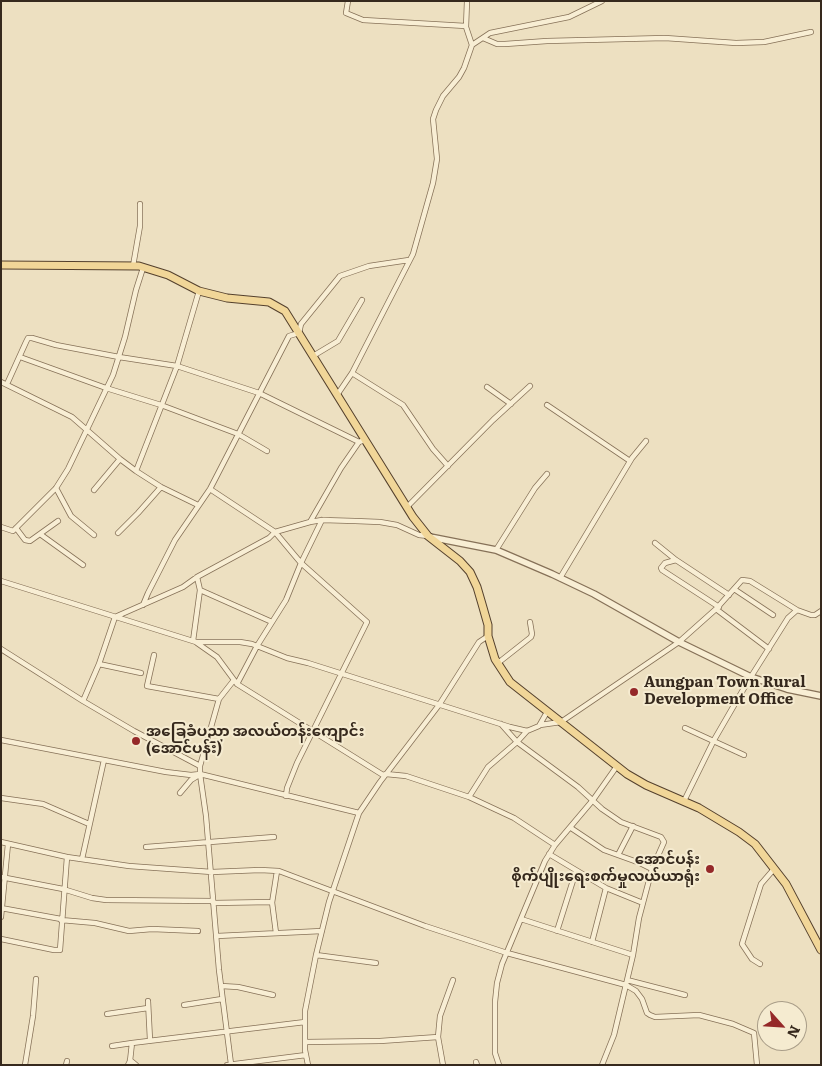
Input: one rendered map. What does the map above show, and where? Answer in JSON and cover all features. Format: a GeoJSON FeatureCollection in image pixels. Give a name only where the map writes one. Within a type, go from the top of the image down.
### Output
{"type":"FeatureCollection","features":[{"type":"Feature","properties":{"kind":"main road"},"geometry":{"type":"LineString","coordinates":[[3,265],[140,266],[168,275],[199,291],[227,298],[269,302],[285,311],[337,395],[362,441],[407,507],[428,536],[460,561],[470,572],[477,587],[488,625],[488,636],[498,664],[510,682],[617,766],[646,785],[684,801],[739,832],[755,844],[786,884],[821,950]]}},
{"type":"Feature","properties":{"kind":"street"},"geometry":{"type":"LineString","coordinates":[[348,1],[346,13],[363,20],[466,26]]}},
{"type":"Feature","properties":{"kind":"street"},"geometry":{"type":"LineString","coordinates":[[337,395],[352,373],[410,260],[423,222],[437,159],[433,119],[443,96],[464,68],[472,45],[466,26],[466,1]]}},
{"type":"Feature","properties":{"kind":"street"},"geometry":{"type":"LineString","coordinates":[[472,45],[490,34],[570,17],[602,1]]}},
{"type":"Feature","properties":{"kind":"street"},"geometry":{"type":"LineString","coordinates":[[483,38],[497,44],[665,38],[736,43],[764,42],[811,32]]}},
{"type":"Feature","properties":{"kind":"street"},"geometry":{"type":"LineString","coordinates":[[133,266],[140,226],[140,204]]}},
{"type":"Feature","properties":{"kind":"street"},"geometry":{"type":"LineString","coordinates":[[143,605],[167,555],[210,489],[289,336],[299,333],[301,324],[340,276],[369,266],[410,260]]}},
{"type":"Feature","properties":{"kind":"street"},"geometry":{"type":"LineString","coordinates":[[1,527],[13,532],[56,488],[68,469],[113,375],[143,268]]}},
{"type":"Feature","properties":{"kind":"street"},"geometry":{"type":"LineString","coordinates":[[136,471],[177,366],[199,291]]}},
{"type":"Feature","properties":{"kind":"street"},"geometry":{"type":"LineString","coordinates":[[313,356],[338,341],[362,300]]}},
{"type":"Feature","properties":{"kind":"street"},"geometry":{"type":"LineString","coordinates":[[7,384],[28,338],[32,338],[56,345],[118,357],[177,366],[259,393],[362,441],[341,468],[310,522]]}},
{"type":"Feature","properties":{"kind":"street"},"geometry":{"type":"LineString","coordinates":[[20,357],[106,388],[161,405],[238,434],[266,451]]}},
{"type":"Feature","properties":{"kind":"street"},"geometry":{"type":"LineString","coordinates":[[352,373],[403,405],[433,449],[448,466]]}},
{"type":"Feature","properties":{"kind":"street"},"geometry":{"type":"LineString","coordinates":[[1,382],[72,417],[120,460],[160,486],[198,505]]}},
{"type":"Feature","properties":{"kind":"street"},"geometry":{"type":"LineString","coordinates":[[407,507],[530,386]]}},
{"type":"Feature","properties":{"kind":"street"},"geometry":{"type":"LineString","coordinates":[[487,388],[511,404]]}},
{"type":"Feature","properties":{"kind":"street"},"geometry":{"type":"LineString","coordinates":[[547,406],[630,461]]}},
{"type":"Feature","properties":{"kind":"street"},"geometry":{"type":"LineString","coordinates":[[560,578],[630,461],[646,441]]}},
{"type":"Feature","properties":{"kind":"street"},"geometry":{"type":"LineString","coordinates":[[94,490],[120,460]]}},
{"type":"Feature","properties":{"kind":"street"},"geometry":{"type":"LineString","coordinates":[[496,550],[535,488],[548,474]]}},
{"type":"Feature","properties":{"kind":"street"},"geometry":{"type":"LineString","coordinates":[[118,533],[138,513],[160,486]]}},
{"type":"Feature","properties":{"kind":"street"},"geometry":{"type":"LineString","coordinates":[[56,488],[71,516],[94,536]]}},
{"type":"Feature","properties":{"kind":"street"},"geometry":{"type":"LineString","coordinates":[[210,489],[275,532],[301,563],[367,622],[297,763],[287,788],[286,796]]}},
{"type":"Feature","properties":{"kind":"street"},"geometry":{"type":"LineString","coordinates":[[231,1064],[222,999],[212,872],[200,766],[219,699],[236,682],[286,600],[301,563],[322,520]]}},
{"type":"Feature","properties":{"kind":"street"},"geometry":{"type":"LineString","coordinates":[[115,616],[183,587],[197,577],[269,538],[275,532],[322,520],[380,522],[396,525],[419,535],[496,550],[594,594],[679,642],[752,677],[787,689],[821,696]]}},
{"type":"Feature","properties":{"kind":"street"},"geometry":{"type":"LineString","coordinates":[[16,528],[25,540],[28,541],[58,521]]}},
{"type":"Feature","properties":{"kind":"street"},"geometry":{"type":"LineString","coordinates":[[40,534],[84,565]]}},
{"type":"Feature","properties":{"kind":"street"},"geometry":{"type":"LineString","coordinates":[[655,543],[676,560],[729,595]]}},
{"type":"Feature","properties":{"kind":"street"},"geometry":{"type":"LineString","coordinates":[[676,560],[665,563],[661,568],[662,570],[718,608],[769,649]]}},
{"type":"Feature","properties":{"kind":"street"},"geometry":{"type":"LineString","coordinates":[[194,642],[200,590],[197,577]]}},
{"type":"Feature","properties":{"kind":"street"},"geometry":{"type":"LineString","coordinates":[[469,797],[488,767],[527,731],[540,725],[561,722],[679,642],[718,608],[742,580],[747,580],[797,610],[811,615],[820,612]]}},
{"type":"Feature","properties":{"kind":"street"},"geometry":{"type":"LineString","coordinates":[[1,581],[194,642],[217,657],[236,682],[382,775],[406,776],[469,797],[514,818],[555,845]]}},
{"type":"Feature","properties":{"kind":"street"},"geometry":{"type":"LineString","coordinates":[[734,589],[773,615]]}},
{"type":"Feature","properties":{"kind":"street"},"geometry":{"type":"LineString","coordinates":[[200,590],[272,622]]}},
{"type":"Feature","properties":{"kind":"street"},"geometry":{"type":"LineString","coordinates":[[684,801],[714,740],[788,618],[797,610]]}},
{"type":"Feature","properties":{"kind":"street"},"geometry":{"type":"LineString","coordinates":[[83,701],[99,664],[115,616]]}},
{"type":"Feature","properties":{"kind":"street"},"geometry":{"type":"LineString","coordinates":[[498,664],[531,637],[530,622]]}},
{"type":"Feature","properties":{"kind":"street"},"geometry":{"type":"LineString","coordinates":[[308,1065],[305,1042],[305,1011],[316,955],[333,891],[359,813],[386,774],[439,705],[479,642],[488,636]]}},
{"type":"Feature","properties":{"kind":"street"},"geometry":{"type":"LineString","coordinates":[[194,642],[240,642],[257,646],[287,658],[527,731]]}},
{"type":"Feature","properties":{"kind":"street"},"geometry":{"type":"LineString","coordinates":[[1,649],[83,701],[200,766]]}},
{"type":"Feature","properties":{"kind":"street"},"geometry":{"type":"LineString","coordinates":[[154,655],[147,686],[219,699]]}},
{"type":"Feature","properties":{"kind":"street"},"geometry":{"type":"LineString","coordinates":[[99,664],[141,673]]}},
{"type":"Feature","properties":{"kind":"street"},"geometry":{"type":"LineString","coordinates":[[540,725],[547,712]]}},
{"type":"Feature","properties":{"kind":"street"},"geometry":{"type":"LineString","coordinates":[[500,724],[517,742],[602,809],[621,822],[663,839],[664,842],[652,869],[614,1035],[602,1065]]}},
{"type":"Feature","properties":{"kind":"street"},"geometry":{"type":"LineString","coordinates":[[685,728],[744,755]]}},
{"type":"Feature","properties":{"kind":"street"},"geometry":{"type":"LineString","coordinates":[[1,740],[166,772],[191,775],[200,774],[359,813]]}},
{"type":"Feature","properties":{"kind":"street"},"geometry":{"type":"LineString","coordinates":[[82,859],[104,760]]}},
{"type":"Feature","properties":{"kind":"street"},"geometry":{"type":"LineString","coordinates":[[499,1065],[495,1053],[495,1002],[502,964],[508,954],[541,869],[549,854],[593,800],[617,766]]}},
{"type":"Feature","properties":{"kind":"street"},"geometry":{"type":"LineString","coordinates":[[180,792],[190,780],[200,774]]}},
{"type":"Feature","properties":{"kind":"street"},"geometry":{"type":"LineString","coordinates":[[1,798],[43,804],[89,824]]}},
{"type":"Feature","properties":{"kind":"street"},"geometry":{"type":"LineString","coordinates":[[618,855],[633,826]]}},
{"type":"Feature","properties":{"kind":"street"},"geometry":{"type":"LineString","coordinates":[[571,828],[604,850],[652,869]]}},
{"type":"Feature","properties":{"kind":"street"},"geometry":{"type":"LineString","coordinates":[[146,847],[274,837]]}},
{"type":"Feature","properties":{"kind":"street"},"geometry":{"type":"LineString","coordinates":[[1,842],[67,857],[129,866],[212,872],[277,871],[425,926],[508,954],[685,995]]}},
{"type":"Feature","properties":{"kind":"street"},"geometry":{"type":"LineString","coordinates":[[1,917],[3,877],[8,844]]}},
{"type":"Feature","properties":{"kind":"street"},"geometry":{"type":"LineString","coordinates":[[549,854],[606,888],[643,903]]}},
{"type":"Feature","properties":{"kind":"street"},"geometry":{"type":"LineString","coordinates":[[1,939],[60,950],[67,857]]}},
{"type":"Feature","properties":{"kind":"street"},"geometry":{"type":"LineString","coordinates":[[760,964],[752,959],[742,944],[760,884],[774,869]]}},
{"type":"Feature","properties":{"kind":"street"},"geometry":{"type":"LineString","coordinates":[[276,933],[272,903],[277,871]]}},
{"type":"Feature","properties":{"kind":"street"},"geometry":{"type":"LineString","coordinates":[[557,931],[576,871]]}},
{"type":"Feature","properties":{"kind":"street"},"geometry":{"type":"LineString","coordinates":[[3,877],[64,889],[92,898],[106,900],[272,903]]}},
{"type":"Feature","properties":{"kind":"street"},"geometry":{"type":"LineString","coordinates":[[592,942],[606,888]]}},
{"type":"Feature","properties":{"kind":"street"},"geometry":{"type":"LineString","coordinates":[[2,908],[61,920],[95,923],[129,931],[152,929],[198,931]]}},
{"type":"Feature","properties":{"kind":"street"},"geometry":{"type":"LineString","coordinates":[[521,919],[633,955]]}},
{"type":"Feature","properties":{"kind":"street"},"geometry":{"type":"LineString","coordinates":[[217,936],[322,931]]}},
{"type":"Feature","properties":{"kind":"street"},"geometry":{"type":"LineString","coordinates":[[316,955],[376,963]]}},
{"type":"Feature","properties":{"kind":"street"},"geometry":{"type":"LineString","coordinates":[[25,1065],[32,1025],[36,978]]}},
{"type":"Feature","properties":{"kind":"street"},"geometry":{"type":"LineString","coordinates":[[443,1065],[438,1037],[440,1016],[453,980]]}},
{"type":"Feature","properties":{"kind":"street"},"geometry":{"type":"LineString","coordinates":[[627,983],[642,999],[647,1013],[655,1017],[699,1015],[751,1031],[755,1036],[757,1065]]}},
{"type":"Feature","properties":{"kind":"street"},"geometry":{"type":"LineString","coordinates":[[221,986],[238,987],[273,995]]}},
{"type":"Feature","properties":{"kind":"street"},"geometry":{"type":"LineString","coordinates":[[184,1005],[222,999]]}},
{"type":"Feature","properties":{"kind":"street"},"geometry":{"type":"LineString","coordinates":[[148,1001],[150,1040]]}},
{"type":"Feature","properties":{"kind":"street"},"geometry":{"type":"LineString","coordinates":[[107,1014],[148,1008]]}},
{"type":"Feature","properties":{"kind":"street"},"geometry":{"type":"LineString","coordinates":[[112,1046],[305,1022]]}},
{"type":"Feature","properties":{"kind":"street"},"geometry":{"type":"LineString","coordinates":[[305,1042],[380,1041],[438,1037]]}},
{"type":"Feature","properties":{"kind":"street"},"geometry":{"type":"LineString","coordinates":[[132,1043],[129,1062],[136,1065]]}},
{"type":"Feature","properties":{"kind":"street"},"geometry":{"type":"LineString","coordinates":[[227,1065],[306,1056]]}},
{"type":"Feature","properties":{"kind":"street"},"geometry":{"type":"LineString","coordinates":[[278,1059],[278,1065]]}},
{"type":"Feature","properties":{"kind":"place","name":"Aungpan Town Rural Development Office"},"geometry":{"type":"Point","coordinates":[634,692]}},
{"type":"Feature","properties":{"kind":"place","name":"အခြေခံပညာ အလယ်တန်းကျောင်း (အောင်ပန်း)"},"geometry":{"type":"Point","coordinates":[136,741]}},
{"type":"Feature","properties":{"kind":"place","name":"အောင်ပန်း စိုက်ပျိုးရေးစက်မှုလယ်ယာရုံး"},"geometry":{"type":"Point","coordinates":[710,869]}}]}
